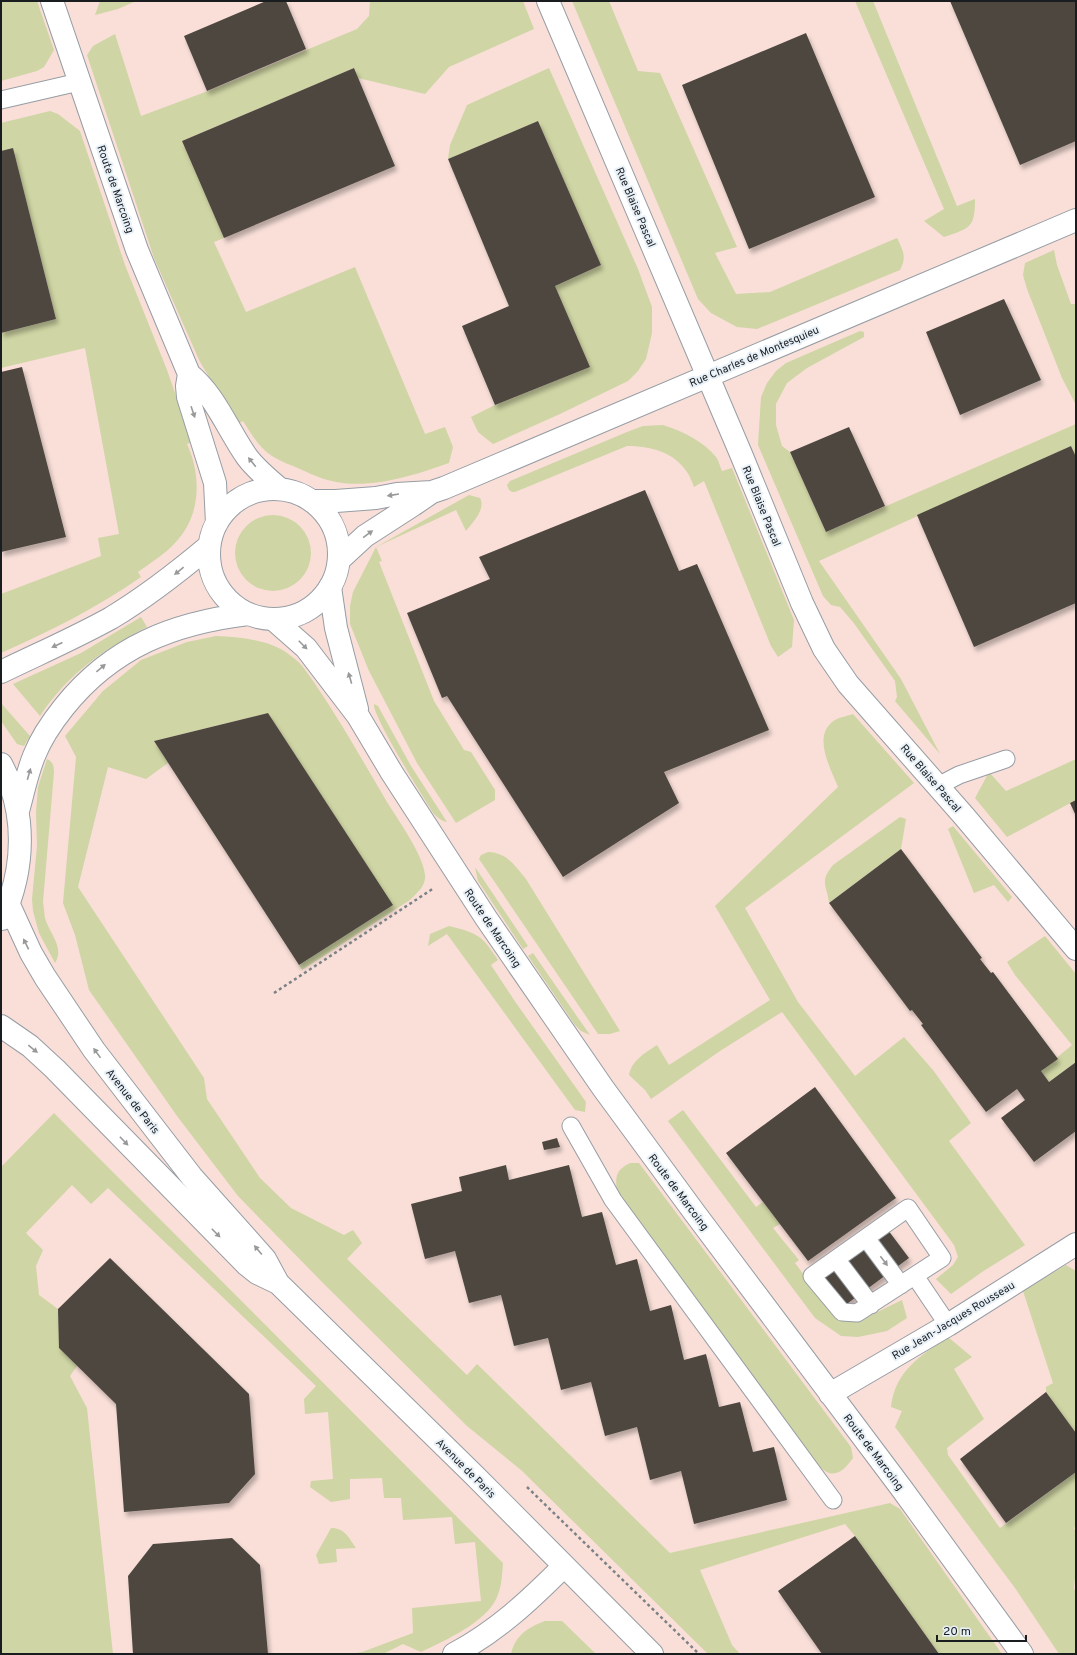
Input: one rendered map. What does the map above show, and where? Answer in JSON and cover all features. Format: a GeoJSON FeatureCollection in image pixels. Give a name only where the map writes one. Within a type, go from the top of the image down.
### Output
{"type":"FeatureCollection","features":[{"type":"Feature","properties":{"kind":"street","name":"Route de Marcoing"},"geometry":{"type":"LineString","coordinates":[[52,1],[137,250],[189,374],[205,389],[248,458],[256,468],[280,489]]}},
{"type":"Feature","properties":{"kind":"street","name":"Rue Blaise Pascal"},"geometry":{"type":"LineString","coordinates":[[548,1],[799,596],[824,649],[848,684],[938,786],[1076,949]]}},
{"type":"Feature","properties":{"kind":"street","name":"Rue Charles de Montesquieu"},"geometry":{"type":"LineString","coordinates":[[339,560],[365,536],[413,506],[432,492],[479,474],[1076,220]]}},
{"type":"Feature","properties":{"kind":"street","name":"Route de Marcoing"},"geometry":{"type":"LineString","coordinates":[[189,374],[187,386],[188,397],[214,484],[216,523]]}},
{"type":"Feature","properties":{"kind":"street"},"geometry":{"type":"LineString","coordinates":[[280,489],[297,493],[312,501],[324,512],[333,527],[338,543],[339,560],[334,579],[330,587],[319,601],[306,611],[290,617],[273,619],[260,618],[248,614],[234,605],[222,593],[214,579],[209,562],[209,546],[216,523],[228,508],[244,496],[261,490],[280,489]]}},
{"type":"Feature","properties":{"kind":"street","name":"Rue Charles de Montesquieu"},"geometry":{"type":"LineString","coordinates":[[312,501],[376,498],[397,494],[432,492]]}},
{"type":"Feature","properties":{"kind":"street"},"geometry":{"type":"LineString","coordinates":[[1,672],[80,634],[122,611],[166,581],[209,546]]}},
{"type":"Feature","properties":{"kind":"street","name":"Route de Marcoing"},"geometry":{"type":"LineString","coordinates":[[330,587],[336,628],[356,700],[358,716]]}},
{"type":"Feature","properties":{"kind":"street"},"geometry":{"type":"LineString","coordinates":[[18,811],[34,757],[40,743],[59,713],[91,677],[108,663],[127,651],[167,632],[222,617],[248,614]]}},
{"type":"Feature","properties":{"kind":"street","name":"Route de Marcoing"},"geometry":{"type":"LineString","coordinates":[[273,619],[306,648],[358,716],[392,773],[514,960],[634,1131],[948,1552],[1022,1654]]}},
{"type":"Feature","properties":{"kind":"street"},"geometry":{"type":"LineString","coordinates":[[1,764],[8,776],[18,811],[20,835],[20,859],[16,882],[5,914]]}},
{"type":"Feature","properties":{"kind":"street","name":"Avenue de Paris"},"geometry":{"type":"LineString","coordinates":[[5,914],[28,946],[45,977],[94,1050],[192,1177],[265,1259],[278,1283],[652,1654]]}},
{"type":"Feature","properties":{"kind":"street","name":"Avenue de Paris"},"geometry":{"type":"LineString","coordinates":[[1,1026],[30,1046],[46,1061],[247,1265],[258,1273],[278,1283]]}},
{"type":"Feature","properties":{"kind":"street","name":"Rue Jean-Jacques Rousseau"},"geometry":{"type":"LineString","coordinates":[[830,1394],[948,1325],[1076,1244]]}},
{"type":"Feature","properties":{"kind":"street"},"geometry":{"type":"LineString","coordinates":[[454,1654],[478,1641],[502,1624],[540,1591],[563,1567]]}},
{"type":"Feature","properties":{"kind":"lane"},"geometry":{"type":"LineString","coordinates":[[1,100],[79,82]]}},
{"type":"Feature","properties":{"kind":"lane"},"geometry":{"type":"LineString","coordinates":[[938,786],[959,775],[1006,759]]}},
{"type":"Feature","properties":{"kind":"lane"},"geometry":{"type":"LineString","coordinates":[[571,1126],[613,1200],[833,1500]]}},
{"type":"Feature","properties":{"kind":"lane"},"geometry":{"type":"LineString","coordinates":[[908,1208],[942,1258],[857,1313],[842,1312],[812,1276],[866,1238],[908,1208]]}},
{"type":"Feature","properties":{"kind":"lane"},"geometry":{"type":"LineString","coordinates":[[866,1238],[908,1280],[948,1325]]}},
{"type":"Feature","properties":{"kind":"lane"},"geometry":{"type":"LineString","coordinates":[[836,1259],[871,1305]]}},
{"type":"Feature","properties":{"kind":"path"},"geometry":{"type":"LineString","coordinates":[[274,993],[457,873]]}},
{"type":"Feature","properties":{"kind":"path"},"geometry":{"type":"LineString","coordinates":[[525,1485],[699,1654]]}},
{"type":"Feature","properties":{"kind":"shaded area"},"geometry":{"type":"Polygon","coordinates":[[[1,1],[1076,1],[1076,1654],[1,1654],[1,1]]]}},
{"type":"Feature","properties":{"kind":"green space"},"geometry":{"type":"Polygon","coordinates":[[[1,1],[37,1],[54,50],[44,67],[37,71],[1,81],[1,1]]]}},
{"type":"Feature","properties":{"kind":"green space"},"geometry":{"type":"Polygon","coordinates":[[[100,1],[136,1],[118,9],[95,15],[100,1]]]}},
{"type":"Feature","properties":{"kind":"green space"},"geometry":{"type":"Polygon","coordinates":[[[370,1],[523,1],[534,29],[449,67],[425,94],[358,78],[354,68],[182,141],[224,238],[214,242],[246,312],[355,267],[425,434],[445,427],[453,447],[449,463],[394,480],[364,484],[350,484],[323,479],[275,458],[259,445],[243,421],[238,424],[200,362],[154,258],[87,55],[93,46],[115,34],[141,116],[208,91],[357,29],[369,16],[370,1]]]}},
{"type":"Feature","properties":{"kind":"green space"},"geometry":{"type":"Polygon","coordinates":[[[572,1],[609,1],[638,71],[660,73],[737,247],[715,253],[736,294],[770,292],[897,238],[904,257],[900,270],[757,329],[737,327],[711,313],[698,299],[572,1]]]}},
{"type":"Feature","properties":{"kind":"green space"},"geometry":{"type":"Polygon","coordinates":[[[855,1],[873,1],[957,206],[975,199],[974,216],[969,226],[965,229],[944,237],[924,221],[944,209],[855,1]]]}},
{"type":"Feature","properties":{"kind":"green space"},"geometry":{"type":"Polygon","coordinates":[[[549,68],[638,269],[652,307],[652,333],[646,359],[638,371],[628,381],[493,444],[478,432],[471,417],[495,405],[590,367],[555,286],[601,265],[538,121],[448,159],[450,145],[467,105],[549,68]]]}},
{"type":"Feature","properties":{"kind":"green space"},"geometry":{"type":"Polygon","coordinates":[[[50,111],[58,114],[80,131],[125,265],[167,370],[192,442],[187,444],[195,470],[197,483],[196,496],[190,522],[183,533],[166,552],[138,572],[141,577],[107,599],[73,618],[1,653],[1,594],[101,556],[98,538],[119,534],[85,348],[1,368],[1,333],[56,319],[13,149],[1,151],[1,123],[50,111]]]}},
{"type":"Feature","properties":{"kind":"green space"},"geometry":{"type":"Polygon","coordinates":[[[1054,250],[1057,265],[1071,304],[1076,304],[1076,405],[1062,378],[1027,289],[1023,275],[1025,263],[1054,250]]]}},
{"type":"Feature","properties":{"kind":"green space"},"geometry":{"type":"Polygon","coordinates":[[[860,331],[864,332],[864,337],[807,368],[787,383],[776,404],[776,425],[782,446],[790,452],[826,532],[1076,424],[1076,457],[1071,446],[819,561],[901,679],[940,754],[895,701],[897,697],[895,681],[853,622],[840,607],[831,605],[823,596],[758,445],[761,397],[767,383],[776,371],[786,363],[860,331]]]}},
{"type":"Feature","properties":{"kind":"green space"},"geometry":{"type":"Polygon","coordinates":[[[663,425],[699,441],[716,457],[722,471],[732,468],[794,620],[792,647],[778,657],[771,646],[704,481],[694,487],[689,475],[682,465],[668,455],[644,447],[627,446],[515,492],[509,490],[507,485],[510,481],[643,426],[663,425]]]}},
{"type":"Feature","properties":{"kind":"green space"},"geometry":{"type":"Polygon","coordinates":[[[469,495],[480,498],[480,511],[466,531],[456,510],[376,547],[469,495]]]}},
{"type":"Feature","properties":{"kind":"green space"},"geometry":{"type":"Polygon","coordinates":[[[273,515],[288,518],[300,526],[308,538],[311,553],[308,568],[300,580],[288,588],[273,591],[258,588],[246,580],[238,568],[235,553],[238,538],[246,526],[258,518],[273,515]]]}},
{"type":"Feature","properties":{"kind":"green space"},"geometry":{"type":"Polygon","coordinates":[[[376,547],[382,561],[379,562],[434,701],[464,750],[471,752],[495,790],[495,800],[456,823],[417,763],[369,671],[350,624],[350,606],[353,592],[376,547]]]}},
{"type":"Feature","properties":{"kind":"green space"},"geometry":{"type":"Polygon","coordinates":[[[141,617],[147,627],[115,645],[87,664],[62,688],[40,716],[13,684],[81,653],[141,617]]]}},
{"type":"Feature","properties":{"kind":"green space"},"geometry":{"type":"Polygon","coordinates":[[[216,636],[255,640],[275,646],[295,659],[301,665],[338,719],[415,847],[420,857],[425,875],[423,886],[410,900],[302,970],[299,965],[392,905],[268,713],[154,741],[168,763],[146,779],[108,767],[78,887],[204,1078],[207,1099],[260,1178],[291,1208],[344,1235],[353,1230],[362,1243],[347,1259],[467,1375],[477,1364],[670,1553],[890,1503],[900,1509],[1002,1654],[939,1654],[845,1524],[700,1570],[732,1645],[740,1654],[708,1654],[521,1470],[467,1426],[238,1196],[177,1116],[89,990],[75,935],[63,903],[76,757],[65,736],[103,691],[141,660],[187,642],[216,636]]]}},
{"type":"Feature","properties":{"kind":"green space"},"geometry":{"type":"Polygon","coordinates":[[[1,703],[30,736],[24,746],[17,744],[1,721],[1,703]]]}},
{"type":"Feature","properties":{"kind":"green space"},"geometry":{"type":"Polygon","coordinates":[[[374,704],[378,706],[411,766],[447,822],[443,821],[434,814],[420,793],[389,739],[375,711],[374,704]]]}},
{"type":"Feature","properties":{"kind":"green space"},"geometry":{"type":"Polygon","coordinates":[[[853,714],[914,783],[745,908],[798,1002],[855,1076],[904,1037],[933,1070],[971,1123],[949,1141],[1025,1245],[982,1272],[951,1294],[936,1279],[953,1265],[958,1257],[954,1245],[782,1012],[720,1051],[651,1099],[645,1090],[629,1075],[636,1061],[657,1045],[669,1065],[770,1000],[715,906],[838,787],[825,752],[824,734],[828,726],[835,720],[853,714]]]}},
{"type":"Feature","properties":{"kind":"green space"},"geometry":{"type":"Polygon","coordinates":[[[47,759],[53,764],[54,772],[43,902],[45,918],[55,940],[58,951],[58,957],[55,963],[39,933],[33,911],[32,899],[37,846],[36,812],[38,787],[47,759]]]}},
{"type":"Feature","properties":{"kind":"green space"},"geometry":{"type":"Polygon","coordinates":[[[1076,759],[1076,800],[1007,837],[975,798],[989,772],[1006,791],[1076,759]]]}},
{"type":"Feature","properties":{"kind":"green space"},"geometry":{"type":"Polygon","coordinates":[[[900,817],[906,819],[901,849],[829,903],[825,880],[833,865],[900,817]]]}},
{"type":"Feature","properties":{"kind":"green space"},"geometry":{"type":"Polygon","coordinates":[[[953,826],[1012,897],[1008,902],[994,885],[974,893],[948,829],[953,826]]]}},
{"type":"Feature","properties":{"kind":"green space"},"geometry":{"type":"Polygon","coordinates":[[[488,852],[506,857],[526,879],[620,1031],[610,1034],[598,1034],[479,859],[481,855],[488,852]]]}},
{"type":"Feature","properties":{"kind":"green space"},"geometry":{"type":"Polygon","coordinates":[[[475,867],[528,946],[523,949],[478,881],[475,867]]]}},
{"type":"Feature","properties":{"kind":"green space"},"geometry":{"type":"Polygon","coordinates":[[[449,926],[473,933],[488,945],[498,960],[491,965],[586,1102],[585,1112],[575,1110],[447,934],[428,946],[430,934],[449,926]]]}},
{"type":"Feature","properties":{"kind":"green space"},"geometry":{"type":"Polygon","coordinates":[[[1045,936],[1076,974],[1076,1062],[1049,1082],[1041,1071],[1072,1045],[1015,975],[1007,962],[1045,936]]]}},
{"type":"Feature","properties":{"kind":"green space"},"geometry":{"type":"Polygon","coordinates":[[[533,953],[590,1035],[581,1031],[575,1025],[528,956],[533,953]]]}},
{"type":"Feature","properties":{"kind":"green space"},"geometry":{"type":"Polygon","coordinates":[[[683,1110],[756,1207],[763,1202],[780,1224],[773,1228],[799,1260],[795,1263],[804,1275],[846,1320],[859,1321],[902,1300],[907,1318],[887,1331],[858,1337],[841,1336],[815,1318],[668,1121],[683,1110]]]}},
{"type":"Feature","properties":{"kind":"green space"},"geometry":{"type":"Polygon","coordinates":[[[54,1113],[503,1563],[502,1580],[499,1593],[492,1606],[484,1615],[464,1630],[421,1652],[403,1644],[383,1654],[349,1654],[362,1652],[413,1633],[412,1608],[481,1601],[475,1542],[455,1544],[452,1517],[403,1520],[401,1498],[384,1498],[382,1478],[350,1479],[350,1499],[331,1502],[310,1487],[311,1481],[333,1479],[328,1412],[305,1414],[304,1399],[316,1386],[108,1188],[91,1204],[72,1185],[26,1233],[43,1250],[36,1266],[39,1295],[58,1309],[77,1366],[70,1376],[87,1408],[113,1654],[1,1654],[1,1167],[54,1113]]]}},
{"type":"Feature","properties":{"kind":"green space"},"geometry":{"type":"Polygon","coordinates":[[[630,1163],[639,1163],[851,1447],[853,1458],[842,1470],[835,1473],[827,1472],[813,1459],[617,1191],[616,1181],[619,1171],[630,1163]]]}},
{"type":"Feature","properties":{"kind":"green space"},"geometry":{"type":"Polygon","coordinates":[[[1066,1265],[1076,1271],[1076,1433],[1046,1392],[1046,1387],[1053,1383],[1023,1291],[1066,1265]]]}},
{"type":"Feature","properties":{"kind":"green space"},"geometry":{"type":"Polygon","coordinates":[[[948,1337],[972,1357],[954,1369],[984,1419],[947,1448],[948,1455],[1000,1528],[1076,1472],[1076,1526],[1074,1528],[1076,1533],[1076,1568],[1074,1588],[1076,1593],[1076,1654],[1059,1654],[1015,1588],[895,1427],[902,1411],[891,1407],[893,1394],[903,1374],[919,1358],[948,1337]]]}},
{"type":"Feature","properties":{"kind":"green space"},"geometry":{"type":"Polygon","coordinates":[[[331,1528],[336,1528],[343,1532],[349,1537],[356,1548],[336,1549],[337,1562],[319,1564],[316,1555],[331,1528]]]}},
{"type":"Feature","properties":{"kind":"green space"},"geometry":{"type":"Polygon","coordinates":[[[545,1621],[562,1621],[596,1654],[511,1654],[516,1642],[523,1633],[533,1626],[545,1621]]]}},
{"type":"Feature","properties":{"kind":"building"},"geometry":{"type":"Polygon","coordinates":[[[266,1],[286,1],[306,49],[207,91],[184,36],[266,1]]]}},
{"type":"Feature","properties":{"kind":"building"},"geometry":{"type":"Polygon","coordinates":[[[950,1],[1076,1],[1076,141],[1020,165],[950,1]]]}},
{"type":"Feature","properties":{"kind":"building"},"geometry":{"type":"Polygon","coordinates":[[[806,33],[875,197],[749,249],[682,85],[806,33]]]}},
{"type":"Feature","properties":{"kind":"building"},"geometry":{"type":"Polygon","coordinates":[[[354,68],[395,166],[224,238],[182,141],[354,68]]]}},
{"type":"Feature","properties":{"kind":"building"},"geometry":{"type":"Polygon","coordinates":[[[538,121],[601,265],[555,286],[590,367],[495,405],[462,326],[509,306],[448,159],[538,121]]]}},
{"type":"Feature","properties":{"kind":"building"},"geometry":{"type":"Polygon","coordinates":[[[13,148],[56,319],[1,333],[1,151],[13,148]]]}},
{"type":"Feature","properties":{"kind":"building"},"geometry":{"type":"Polygon","coordinates":[[[1004,299],[1041,380],[960,415],[926,332],[1004,299]]]}},
{"type":"Feature","properties":{"kind":"building"},"geometry":{"type":"Polygon","coordinates":[[[22,367],[66,537],[1,552],[1,372],[22,367]]]}},
{"type":"Feature","properties":{"kind":"building"},"geometry":{"type":"Polygon","coordinates":[[[849,427],[885,506],[826,532],[790,452],[849,427]]]}},
{"type":"Feature","properties":{"kind":"building"},"geometry":{"type":"Polygon","coordinates":[[[1071,446],[1076,457],[1076,603],[974,647],[917,515],[1071,446]]]}},
{"type":"Feature","properties":{"kind":"building"},"geometry":{"type":"Polygon","coordinates":[[[645,490],[679,571],[697,564],[769,730],[664,772],[679,803],[563,877],[447,696],[442,698],[407,613],[490,579],[479,557],[645,490]]]}},
{"type":"Feature","properties":{"kind":"building"},"geometry":{"type":"Polygon","coordinates":[[[268,713],[393,905],[299,965],[154,741],[268,713]]]}},
{"type":"Feature","properties":{"kind":"building"},"geometry":{"type":"Polygon","coordinates":[[[1076,800],[1076,816],[1070,803],[1076,800]]]}},
{"type":"Feature","properties":{"kind":"building"},"geometry":{"type":"Polygon","coordinates":[[[901,849],[982,958],[980,959],[991,973],[993,972],[1058,1059],[1041,1071],[1049,1082],[1076,1062],[1076,1131],[1034,1162],[1001,1118],[1025,1100],[1017,1089],[986,1112],[921,1025],[923,1024],[912,1010],[910,1011],[829,903],[901,849]]]}},
{"type":"Feature","properties":{"kind":"building"},"geometry":{"type":"Polygon","coordinates":[[[815,1087],[896,1198],[808,1261],[726,1153],[815,1087]]]}},
{"type":"Feature","properties":{"kind":"building"},"geometry":{"type":"Polygon","coordinates":[[[557,1138],[560,1147],[544,1150],[542,1142],[557,1138]]]}},
{"type":"Feature","properties":{"kind":"building"},"geometry":{"type":"Polygon","coordinates":[[[506,1165],[509,1180],[569,1165],[582,1217],[602,1212],[616,1265],[637,1259],[650,1311],[671,1305],[684,1360],[706,1354],[719,1407],[740,1402],[753,1452],[774,1447],[787,1500],[694,1524],[681,1471],[650,1480],[637,1427],[605,1436],[591,1382],[561,1390],[548,1338],[514,1346],[501,1295],[469,1303],[455,1251],[425,1259],[411,1204],[462,1191],[459,1177],[506,1165]]]}},
{"type":"Feature","properties":{"kind":"building"},"geometry":{"type":"Polygon","coordinates":[[[888,1230],[909,1258],[844,1306],[823,1279],[888,1230]]]}},
{"type":"Feature","properties":{"kind":"building"},"geometry":{"type":"Polygon","coordinates":[[[110,1258],[249,1394],[255,1474],[229,1503],[124,1512],[116,1404],[59,1348],[58,1309],[110,1258]]]}},
{"type":"Feature","properties":{"kind":"building"},"geometry":{"type":"Polygon","coordinates":[[[1046,1392],[1076,1433],[1076,1472],[1006,1523],[960,1459],[1046,1392]]]}},
{"type":"Feature","properties":{"kind":"building"},"geometry":{"type":"Polygon","coordinates":[[[855,1536],[939,1654],[822,1654],[778,1591],[855,1536]]]}},
{"type":"Feature","properties":{"kind":"building"},"geometry":{"type":"Polygon","coordinates":[[[232,1538],[260,1565],[268,1654],[133,1654],[128,1576],[153,1544],[232,1538]]]}}]}
